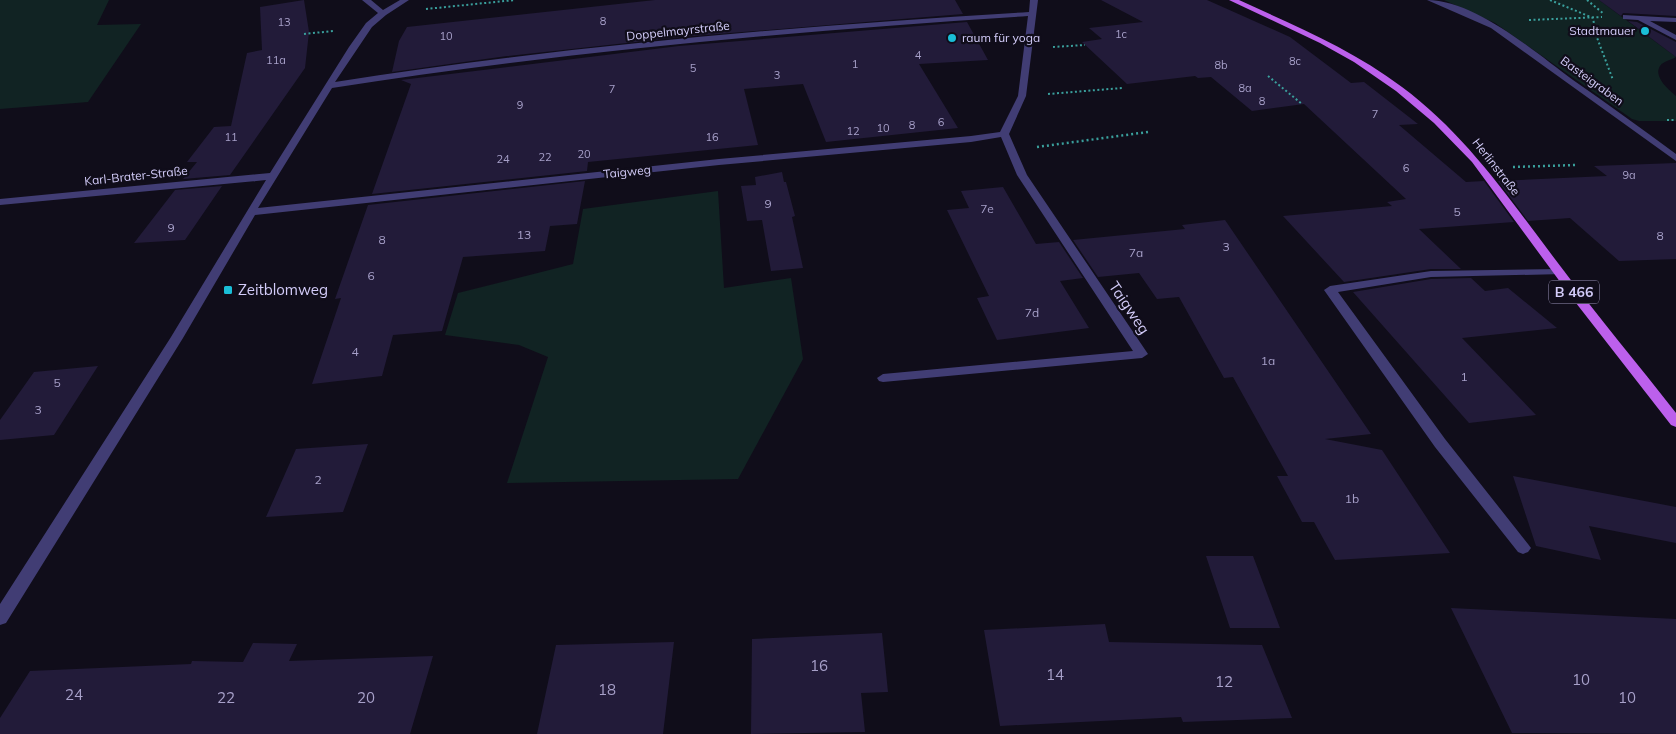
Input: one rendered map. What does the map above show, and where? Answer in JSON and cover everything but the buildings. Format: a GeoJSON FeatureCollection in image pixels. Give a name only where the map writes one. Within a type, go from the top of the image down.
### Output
{"type":"FeatureCollection","features":[{"type":"Feature","properties":{"kind":"main road","name":"Herlinstraße"},"geometry":{"type":"LineString","coordinates":[[1233,0],[1323,41],[1378,73],[1437,121],[1481,168],[1558,272],[1676,422]]}},
{"type":"Feature","properties":{"kind":"street"},"geometry":{"type":"LineString","coordinates":[[366,0],[383,13]]}},
{"type":"Feature","properties":{"kind":"street"},"geometry":{"type":"LineString","coordinates":[[0,618],[178,338],[251,212],[353,48],[369,25],[383,13],[405,0]]}},
{"type":"Feature","properties":{"kind":"street"},"geometry":{"type":"LineString","coordinates":[[1004,134],[1022,96],[1034,0]]}},
{"type":"Feature","properties":{"kind":"street","name":"Basteigraben"},"geometry":{"type":"LineString","coordinates":[[1431,0],[1494,26],[1676,158]]}},
{"type":"Feature","properties":{"kind":"street","name":"Doppelmayrstraße"},"geometry":{"type":"LineString","coordinates":[[329,86],[429,69],[656,44],[840,26],[1032,14]]}},
{"type":"Feature","properties":{"kind":"street"},"geometry":{"type":"LineString","coordinates":[[1626,17],[1676,20]]}},
{"type":"Feature","properties":{"kind":"street"},"geometry":{"type":"LineString","coordinates":[[1639,17],[1676,38]]}},
{"type":"Feature","properties":{"kind":"street","name":"Taigweg"},"geometry":{"type":"LineString","coordinates":[[251,212],[720,162],[971,139],[1004,134],[1022,175],[1142,354],[883,378]]}},
{"type":"Feature","properties":{"kind":"street","name":"Karl-Brater-Straße"},"geometry":{"type":"LineString","coordinates":[[0,202],[274,176]]}},
{"type":"Feature","properties":{"kind":"street"},"geometry":{"type":"LineString","coordinates":[[1524,548],[1440,443],[1330,290],[1431,274],[1558,272]]}},
{"type":"Feature","properties":{"kind":"path"},"geometry":{"type":"LineString","coordinates":[[383,13],[515,0]]}},
{"type":"Feature","properties":{"kind":"path"},"geometry":{"type":"LineString","coordinates":[[1550,0],[1563,8],[1593,18]]}},
{"type":"Feature","properties":{"kind":"path"},"geometry":{"type":"LineString","coordinates":[[1538,19],[1608,17],[1587,0]]}},
{"type":"Feature","properties":{"kind":"path"},"geometry":{"type":"LineString","coordinates":[[1593,18],[1596,35],[1620,99],[1622,118]]}},
{"type":"Feature","properties":{"kind":"path"},"geometry":{"type":"LineString","coordinates":[[1268,76],[1302,104]]}},
{"type":"Feature","properties":{"kind":"path"},"geometry":{"type":"LineString","coordinates":[[1022,96],[1122,88]]}},
{"type":"Feature","properties":{"kind":"path"},"geometry":{"type":"LineString","coordinates":[[1011,150],[1148,132]]}},
{"type":"Feature","properties":{"kind":"path"},"geometry":{"type":"LineString","coordinates":[[1481,168],[1575,165]]}},
{"type":"Feature","properties":{"kind":"shaded area"},"geometry":{"type":"Polygon","coordinates":[[[0,0],[109,0],[97,25],[141,24],[88,102],[0,109],[0,0]]]}},
{"type":"Feature","properties":{"kind":"shaded area"},"geometry":{"type":"Polygon","coordinates":[[[1444,0],[1599,0],[1676,57],[1663,63],[1658,70],[1660,79],[1676,96],[1676,121],[1639,121],[1632,119],[1495,23],[1444,0]]]}},
{"type":"Feature","properties":{"kind":"shaded area"},"geometry":{"type":"Polygon","coordinates":[[[718,191],[724,288],[791,278],[803,359],[738,479],[507,483],[548,357],[519,345],[445,335],[458,293],[573,264],[583,209],[718,191]]]}},
{"type":"Feature","properties":{"kind":"place","name":"Stadtmauer"},"geometry":{"type":"Point","coordinates":[1645,31]}},
{"type":"Feature","properties":{"kind":"place","name":"raum für yoga"},"geometry":{"type":"Point","coordinates":[952,38]}},
{"type":"Feature","properties":{"kind":"place","name":"Zeitblomweg"},"geometry":{"type":"Point","coordinates":[228,290]}}]}
